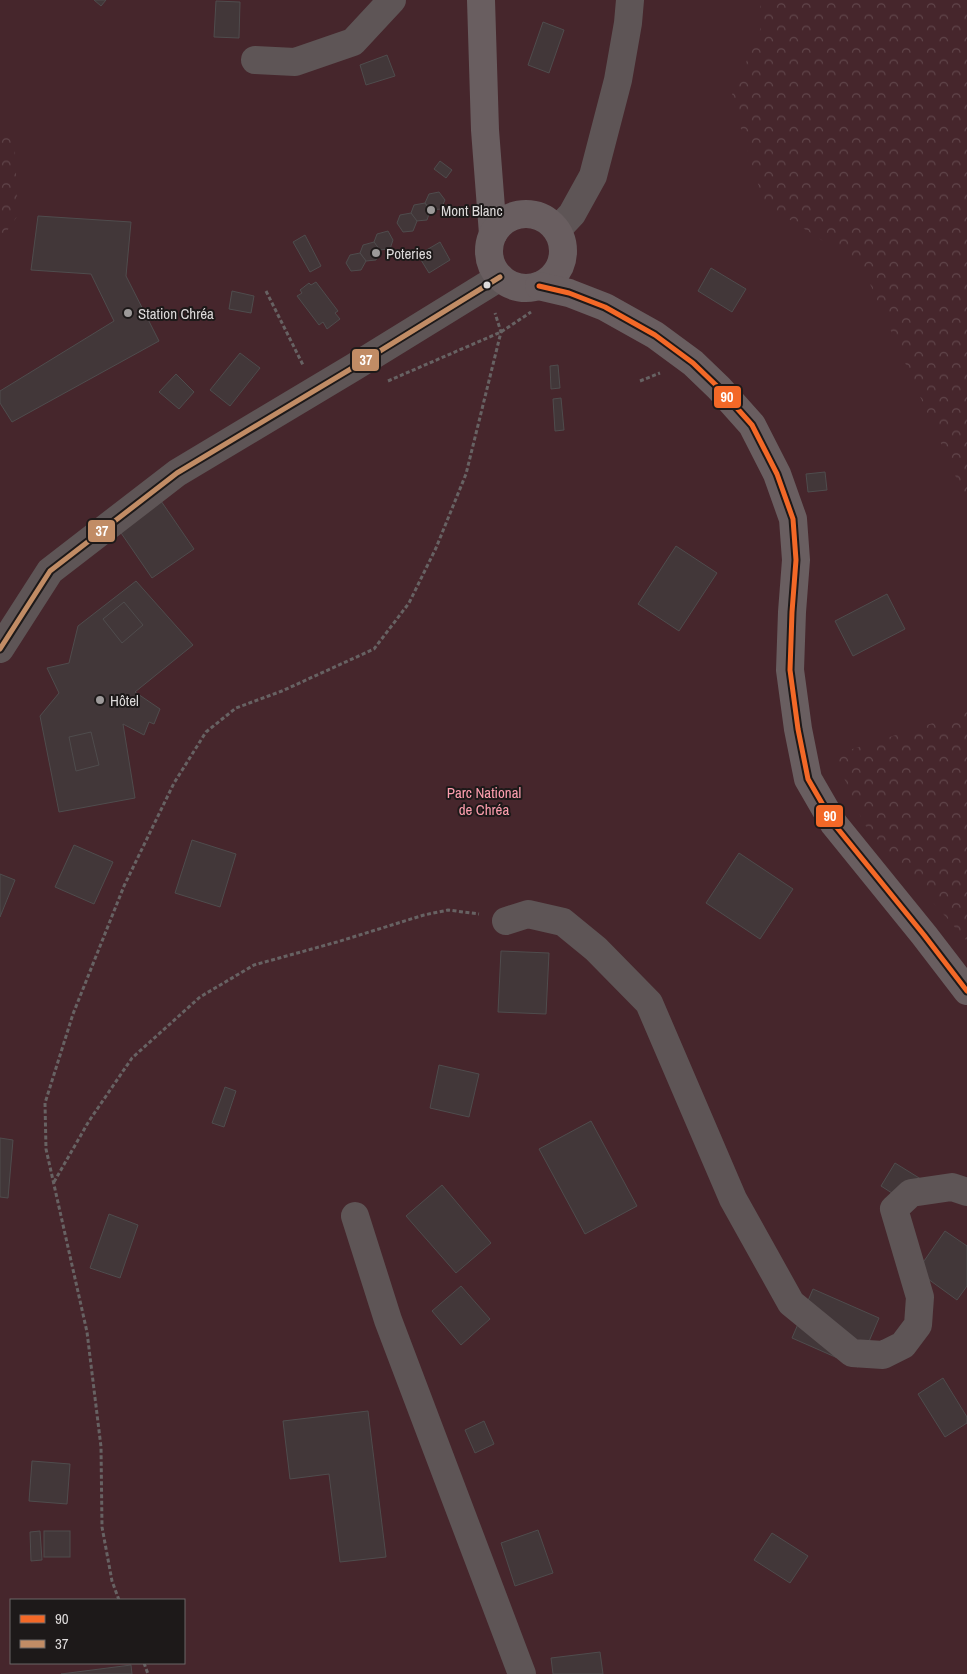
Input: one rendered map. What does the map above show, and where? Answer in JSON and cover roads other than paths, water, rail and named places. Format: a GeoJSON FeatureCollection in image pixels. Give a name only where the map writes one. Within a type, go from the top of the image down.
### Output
{"type":"FeatureCollection","features":[{"type":"Feature","properties":{"kind":"main road"},"geometry":{"type":"LineString","coordinates":[[481,0],[485,130],[493,234],[489,256],[493,267],[493,282],[508,284],[518,288],[529,288],[539,286],[550,280],[558,271],[563,260],[564,250],[562,239],[549,221],[537,215],[524,214],[512,217],[501,223],[493,234]]}},
{"type":"Feature","properties":{"kind":"main road"},"geometry":{"type":"LineString","coordinates":[[563,260],[604,307]]}},
{"type":"Feature","properties":{"kind":"main road"},"geometry":{"type":"LineString","coordinates":[[539,286],[569,293],[604,307],[655,335],[693,363],[719,388],[752,425],[777,474],[793,518],[796,560],[790,670],[798,729],[808,779],[834,824],[924,935],[967,992]]}},
{"type":"Feature","properties":{"kind":"street"},"geometry":{"type":"LineString","coordinates":[[255,60],[294,62],[353,42],[392,0]]}},
{"type":"Feature","properties":{"kind":"street"},"geometry":{"type":"LineString","coordinates":[[557,230],[572,214],[593,176],[618,80],[630,0]]}},
{"type":"Feature","properties":{"kind":"street"},"geometry":{"type":"LineString","coordinates":[[0,649],[50,571],[177,473],[493,282]]}},
{"type":"Feature","properties":{"kind":"street"},"geometry":{"type":"LineString","coordinates":[[506,921],[528,914],[564,922],[596,949],[649,1003],[733,1200],[791,1303],[852,1353],[882,1355],[903,1345],[918,1325],[920,1297],[894,1209],[911,1192],[952,1187],[967,1192]]}},
{"type":"Feature","properties":{"kind":"street"},"geometry":{"type":"LineString","coordinates":[[355,1216],[388,1320],[522,1674]]}},
{"type":"Feature","properties":{"kind":"place","name":"Mont Blanc"},"geometry":{"type":"Point","coordinates":[431,210]}},
{"type":"Feature","properties":{"kind":"place","name":"Poteries"},"geometry":{"type":"Point","coordinates":[376,253]}},
{"type":"Feature","properties":{"kind":"place","name":"Station Chréa"},"geometry":{"type":"Point","coordinates":[128,313]}},
{"type":"Feature","properties":{"kind":"place","name":"Hôtel"},"geometry":{"type":"Point","coordinates":[100,700]}},
{"type":"Feature","properties":{"kind":"park label","name":"Parc National de Chréa"},"geometry":{"type":"Point","coordinates":[484,800]}}]}
